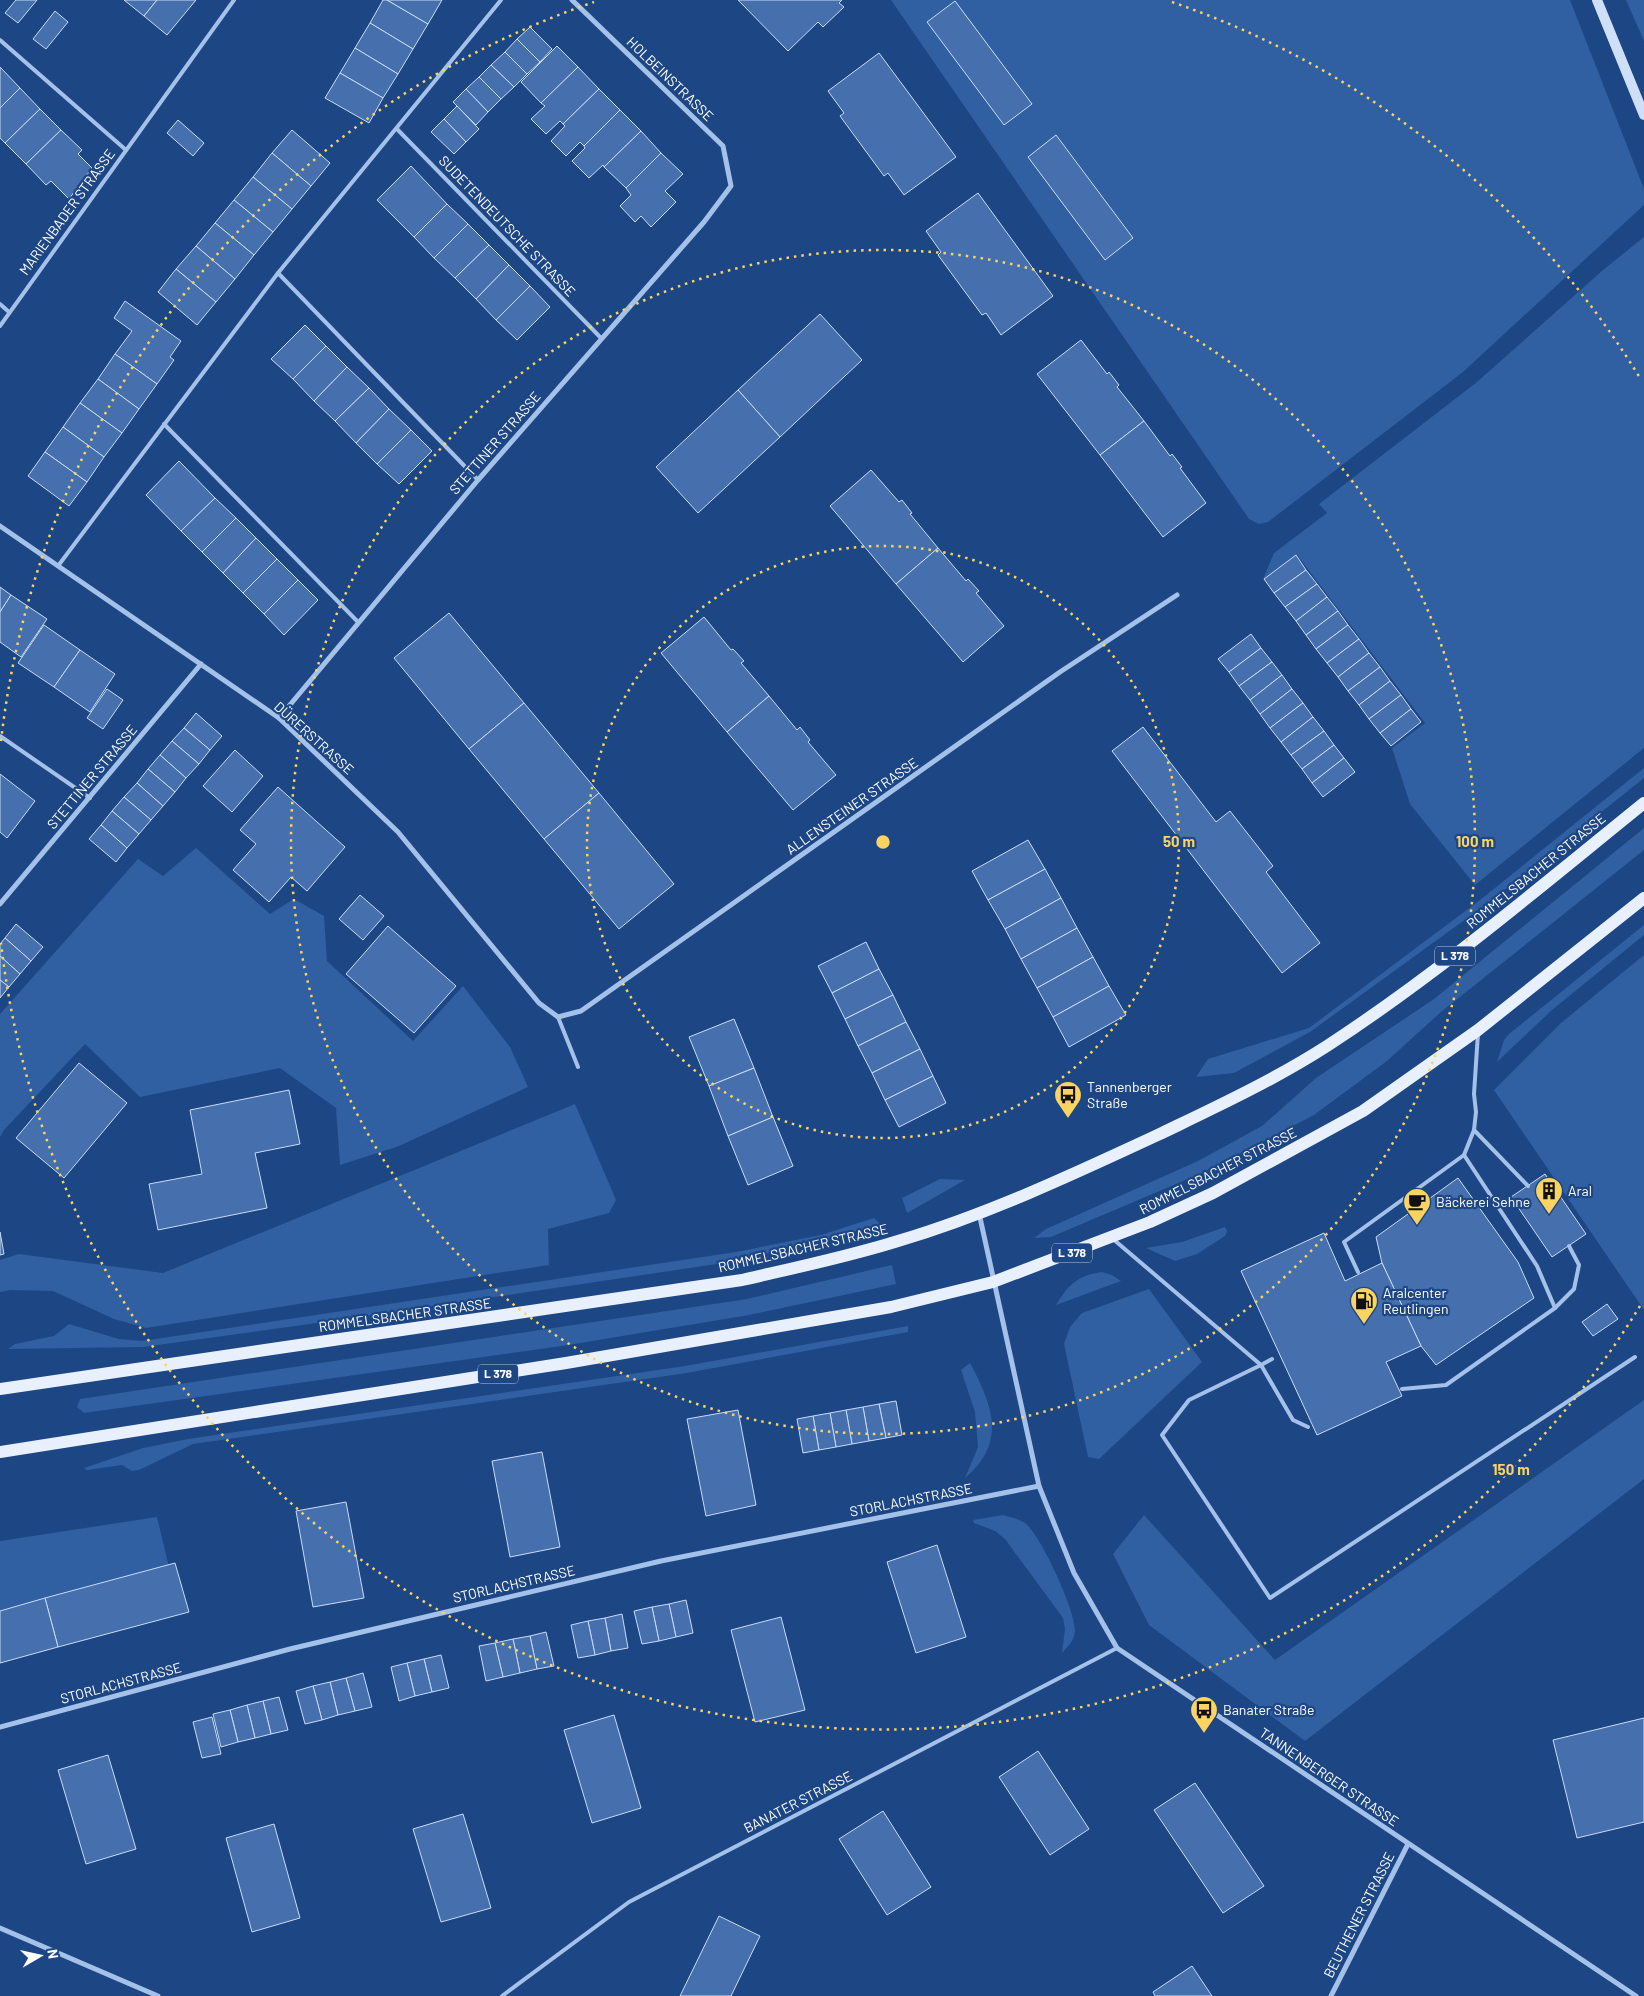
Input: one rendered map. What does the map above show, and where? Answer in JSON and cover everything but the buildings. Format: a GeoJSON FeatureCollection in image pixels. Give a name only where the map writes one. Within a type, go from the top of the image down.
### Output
{"type":"FeatureCollection","features":[{"type":"Feature","properties":{"kind":"main road","name":"ROMMELSBACHER STRASSE"},"geometry":{"type":"LineString","coordinates":[[0,1389],[742,1280],[826,1261],[900,1241],[979,1213],[1077,1173],[1244,1094],[1326,1046],[1448,961],[1644,803]]}},
{"type":"Feature","properties":{"kind":"main road","name":"ROMMELSBACHER STRASSE"},"geometry":{"type":"LineString","coordinates":[[0,1452],[575,1362],[892,1307],[994,1282],[1112,1238],[1213,1193],[1339,1124],[1394,1090],[1478,1030],[1644,898]]}},
{"type":"Feature","properties":{"kind":"street","name":"HOLBEINSTRASSE"},"geometry":{"type":"LineString","coordinates":[[572,0],[724,146],[730,186]]}},
{"type":"Feature","properties":{"kind":"street"},"geometry":{"type":"LineString","coordinates":[[1597,0],[1644,115]]}},
{"type":"Feature","properties":{"kind":"street","name":"STETTINER STRASSE"},"geometry":{"type":"LineString","coordinates":[[279,718],[478,480],[704,222],[730,186]]}},
{"type":"Feature","properties":{"kind":"street","name":"DÜRERSTRASSE"},"geometry":{"type":"LineString","coordinates":[[0,526],[279,718],[398,832],[539,1003],[558,1017]]}},
{"type":"Feature","properties":{"kind":"street","name":"ALLENSTEINER STRASSE"},"geometry":{"type":"LineString","coordinates":[[558,1017],[581,1011],[1060,672],[1177,595]]}},
{"type":"Feature","properties":{"kind":"street","name":"STETTINER STRASSE"},"geometry":{"type":"LineString","coordinates":[[1,900],[90,798],[201,664]]}},
{"type":"Feature","properties":{"kind":"street","name":"TANNENBERGER STRASSE"},"geometry":{"type":"LineString","coordinates":[[979,1213],[1039,1486],[1074,1573],[1117,1648],[1636,1996]]}},
{"type":"Feature","properties":{"kind":"street","name":"STORLACHSTRASSE"},"geometry":{"type":"LineString","coordinates":[[0,1727],[290,1649],[661,1561],[1039,1486]]}},
{"type":"Feature","properties":{"kind":"street","name":"BEUTHENER STRASSE"},"geometry":{"type":"LineString","coordinates":[[1331,1996],[1408,1844]]}},
{"type":"Feature","properties":{"kind":"street"},"geometry":{"type":"LineString","coordinates":[[0,1928],[158,1996]]}},
{"type":"Feature","properties":{"kind":"lane","name":"MARIENBADER STRASSE"},"geometry":{"type":"LineString","coordinates":[[0,326],[234,0]]}},
{"type":"Feature","properties":{"kind":"lane"},"geometry":{"type":"LineString","coordinates":[[58,566],[278,273],[501,0]]}},
{"type":"Feature","properties":{"kind":"lane","name":"MARIENBADER STRASSE"},"geometry":{"type":"LineString","coordinates":[[0,40],[126,150]]}},
{"type":"Feature","properties":{"kind":"lane","name":"SUDETENDEUTSCHE STRASSE"},"geometry":{"type":"LineString","coordinates":[[397,129],[601,338]]}},
{"type":"Feature","properties":{"kind":"lane"},"geometry":{"type":"LineString","coordinates":[[278,273],[478,480]]}},
{"type":"Feature","properties":{"kind":"lane"},"geometry":{"type":"LineString","coordinates":[[0,304],[9,312]]}},
{"type":"Feature","properties":{"kind":"lane"},"geometry":{"type":"LineString","coordinates":[[164,424],[358,622]]}},
{"type":"Feature","properties":{"kind":"lane"},"geometry":{"type":"LineString","coordinates":[[0,736],[90,798]]}},
{"type":"Feature","properties":{"kind":"lane"},"geometry":{"type":"LineString","coordinates":[[558,1017],[578,1067]]}},
{"type":"Feature","properties":{"kind":"lane"},"geometry":{"type":"LineString","coordinates":[[1358,1272],[1344,1242],[1464,1154],[1474,1130],[1478,1030]]}},
{"type":"Feature","properties":{"kind":"lane"},"geometry":{"type":"LineString","coordinates":[[1474,1130],[1528,1186]]}},
{"type":"Feature","properties":{"kind":"lane"},"geometry":{"type":"LineString","coordinates":[[1464,1154],[1537,1266],[1555,1308]]}},
{"type":"Feature","properties":{"kind":"lane"},"geometry":{"type":"LineString","coordinates":[[1112,1238],[1260,1365],[1293,1420],[1308,1427]]}},
{"type":"Feature","properties":{"kind":"lane"},"geometry":{"type":"LineString","coordinates":[[1402,1389],[1446,1385],[1555,1308],[1574,1288],[1579,1265],[1569,1246]]}},
{"type":"Feature","properties":{"kind":"lane"},"geometry":{"type":"LineString","coordinates":[[1272,1359],[1189,1400],[1162,1435],[1270,1598],[1634,1357]]}},
{"type":"Feature","properties":{"kind":"lane","name":"BANATER STRASSE"},"geometry":{"type":"LineString","coordinates":[[502,1996],[629,1902],[1117,1648]]}},
{"type":"Feature","properties":{"kind":"shaded area"},"geometry":{"type":"Polygon","coordinates":[[[891,0],[1570,0],[1644,189],[1644,205],[1463,372],[1268,522],[1259,524],[1249,519],[891,0]]]}},
{"type":"Feature","properties":{"kind":"shaded area"},"geometry":{"type":"Polygon","coordinates":[[[1626,0],[1644,0],[1644,41],[1626,0]]]}},
{"type":"Feature","properties":{"kind":"shaded area"},"geometry":{"type":"Polygon","coordinates":[[[1644,237],[1644,748],[1475,885],[1410,804],[1392,748],[1425,723],[1297,555],[1263,579],[1274,553],[1327,513],[1319,504],[1477,382],[1603,270],[1644,237]]]}},
{"type":"Feature","properties":{"kind":"shaded area"},"geometry":{"type":"Polygon","coordinates":[[[1644,768],[1644,778],[1484,906],[1310,1032],[1234,1073],[1196,1077],[1208,1059],[1309,1028],[1480,900],[1644,768]]]}},
{"type":"Feature","properties":{"kind":"shaded area"},"geometry":{"type":"Polygon","coordinates":[[[1644,828],[1644,850],[1441,1012],[1387,1061],[1314,1115],[1202,1173],[1051,1237],[1034,1238],[1046,1229],[1198,1161],[1262,1126],[1316,1078],[1434,999],[1644,828]]]}},
{"type":"Feature","properties":{"kind":"shaded area"},"geometry":{"type":"Polygon","coordinates":[[[196,848],[270,914],[294,899],[324,916],[327,961],[413,1041],[463,986],[510,1047],[528,1087],[399,1146],[340,1165],[336,1108],[280,1068],[140,1097],[85,1044],[4,1130],[0,1137],[0,1014],[138,859],[163,876],[196,848]]]}},
{"type":"Feature","properties":{"kind":"shaded area"},"geometry":{"type":"Polygon","coordinates":[[[1644,925],[1644,935],[1552,1010],[1497,1062],[1504,1040],[1509,1034],[1644,925]]]}},
{"type":"Feature","properties":{"kind":"shaded area"},"geometry":{"type":"Polygon","coordinates":[[[1644,955],[1644,1310],[1494,1090],[1561,1023],[1644,955]]]}},
{"type":"Feature","properties":{"kind":"shaded area"},"geometry":{"type":"Polygon","coordinates":[[[575,1104],[616,1200],[609,1213],[548,1229],[549,1265],[146,1328],[114,1319],[53,1291],[10,1290],[0,1292],[0,1260],[19,1254],[163,1273],[575,1104]]]}},
{"type":"Feature","properties":{"kind":"shaded area"},"geometry":{"type":"Polygon","coordinates":[[[940,1179],[965,1180],[907,1213],[902,1198],[940,1179]]]}},
{"type":"Feature","properties":{"kind":"shaded area"},"geometry":{"type":"Polygon","coordinates":[[[874,1218],[881,1225],[737,1261],[143,1347],[8,1349],[15,1344],[54,1336],[69,1324],[119,1339],[142,1341],[736,1252],[821,1235],[874,1218]]]}},
{"type":"Feature","properties":{"kind":"shaded area"},"geometry":{"type":"Polygon","coordinates":[[[1225,1227],[1227,1231],[1225,1236],[1197,1254],[1175,1261],[1146,1248],[1182,1242],[1225,1227]]]}},
{"type":"Feature","properties":{"kind":"shaded area"},"geometry":{"type":"Polygon","coordinates":[[[892,1265],[896,1284],[749,1315],[562,1346],[84,1413],[77,1407],[80,1399],[747,1299],[892,1265]]]}},
{"type":"Feature","properties":{"kind":"shaded area"},"geometry":{"type":"Polygon","coordinates":[[[1102,1272],[1112,1275],[1121,1281],[1056,1305],[1074,1282],[1094,1273],[1102,1272]]]}},
{"type":"Feature","properties":{"kind":"shaded area"},"geometry":{"type":"Polygon","coordinates":[[[1149,1289],[1202,1362],[1099,1459],[1088,1457],[1064,1344],[1070,1327],[1082,1313],[1149,1289]]]}},
{"type":"Feature","properties":{"kind":"shaded area"},"geometry":{"type":"Polygon","coordinates":[[[908,1326],[908,1332],[687,1373],[193,1444],[139,1470],[132,1471],[122,1465],[87,1470],[84,1468],[143,1448],[188,1439],[685,1366],[908,1326]]]}},
{"type":"Feature","properties":{"kind":"shaded area"},"geometry":{"type":"Polygon","coordinates":[[[970,1363],[985,1394],[992,1424],[991,1438],[987,1451],[978,1465],[965,1478],[978,1447],[975,1412],[961,1370],[970,1363]]]}},
{"type":"Feature","properties":{"kind":"shaded area"},"geometry":{"type":"Polygon","coordinates":[[[1644,1400],[1644,1479],[1305,1741],[1149,1625],[1113,1554],[1144,1515],[1275,1660],[1644,1400]]]}},
{"type":"Feature","properties":{"kind":"shaded area"},"geometry":{"type":"Polygon","coordinates":[[[1003,1515],[1025,1523],[1032,1530],[1056,1574],[1074,1620],[1075,1630],[1072,1640],[1062,1653],[1065,1629],[1063,1618],[1005,1539],[995,1531],[974,1523],[973,1520],[1003,1515]]]}},
{"type":"Feature","properties":{"kind":"shaded area"},"geometry":{"type":"Polygon","coordinates":[[[157,1517],[175,1592],[0,1640],[0,1541],[157,1517]]]}},
{"type":"Feature","properties":{"kind":"place","name":"Tannenberger Straße"},"geometry":{"type":"Point","coordinates":[1068,1119]}},
{"type":"Feature","properties":{"kind":"place","name":"Aral"},"geometry":{"type":"Point","coordinates":[1549,1215]}},
{"type":"Feature","properties":{"kind":"place","name":"Bäckerei Sehne"},"geometry":{"type":"Point","coordinates":[1417,1226]}},
{"type":"Feature","properties":{"kind":"place","name":"Aralcenter Reutlingen"},"geometry":{"type":"Point","coordinates":[1364,1325]}},
{"type":"Feature","properties":{"kind":"place","name":"Banater Straße"},"geometry":{"type":"Point","coordinates":[1204,1734]}}]}
